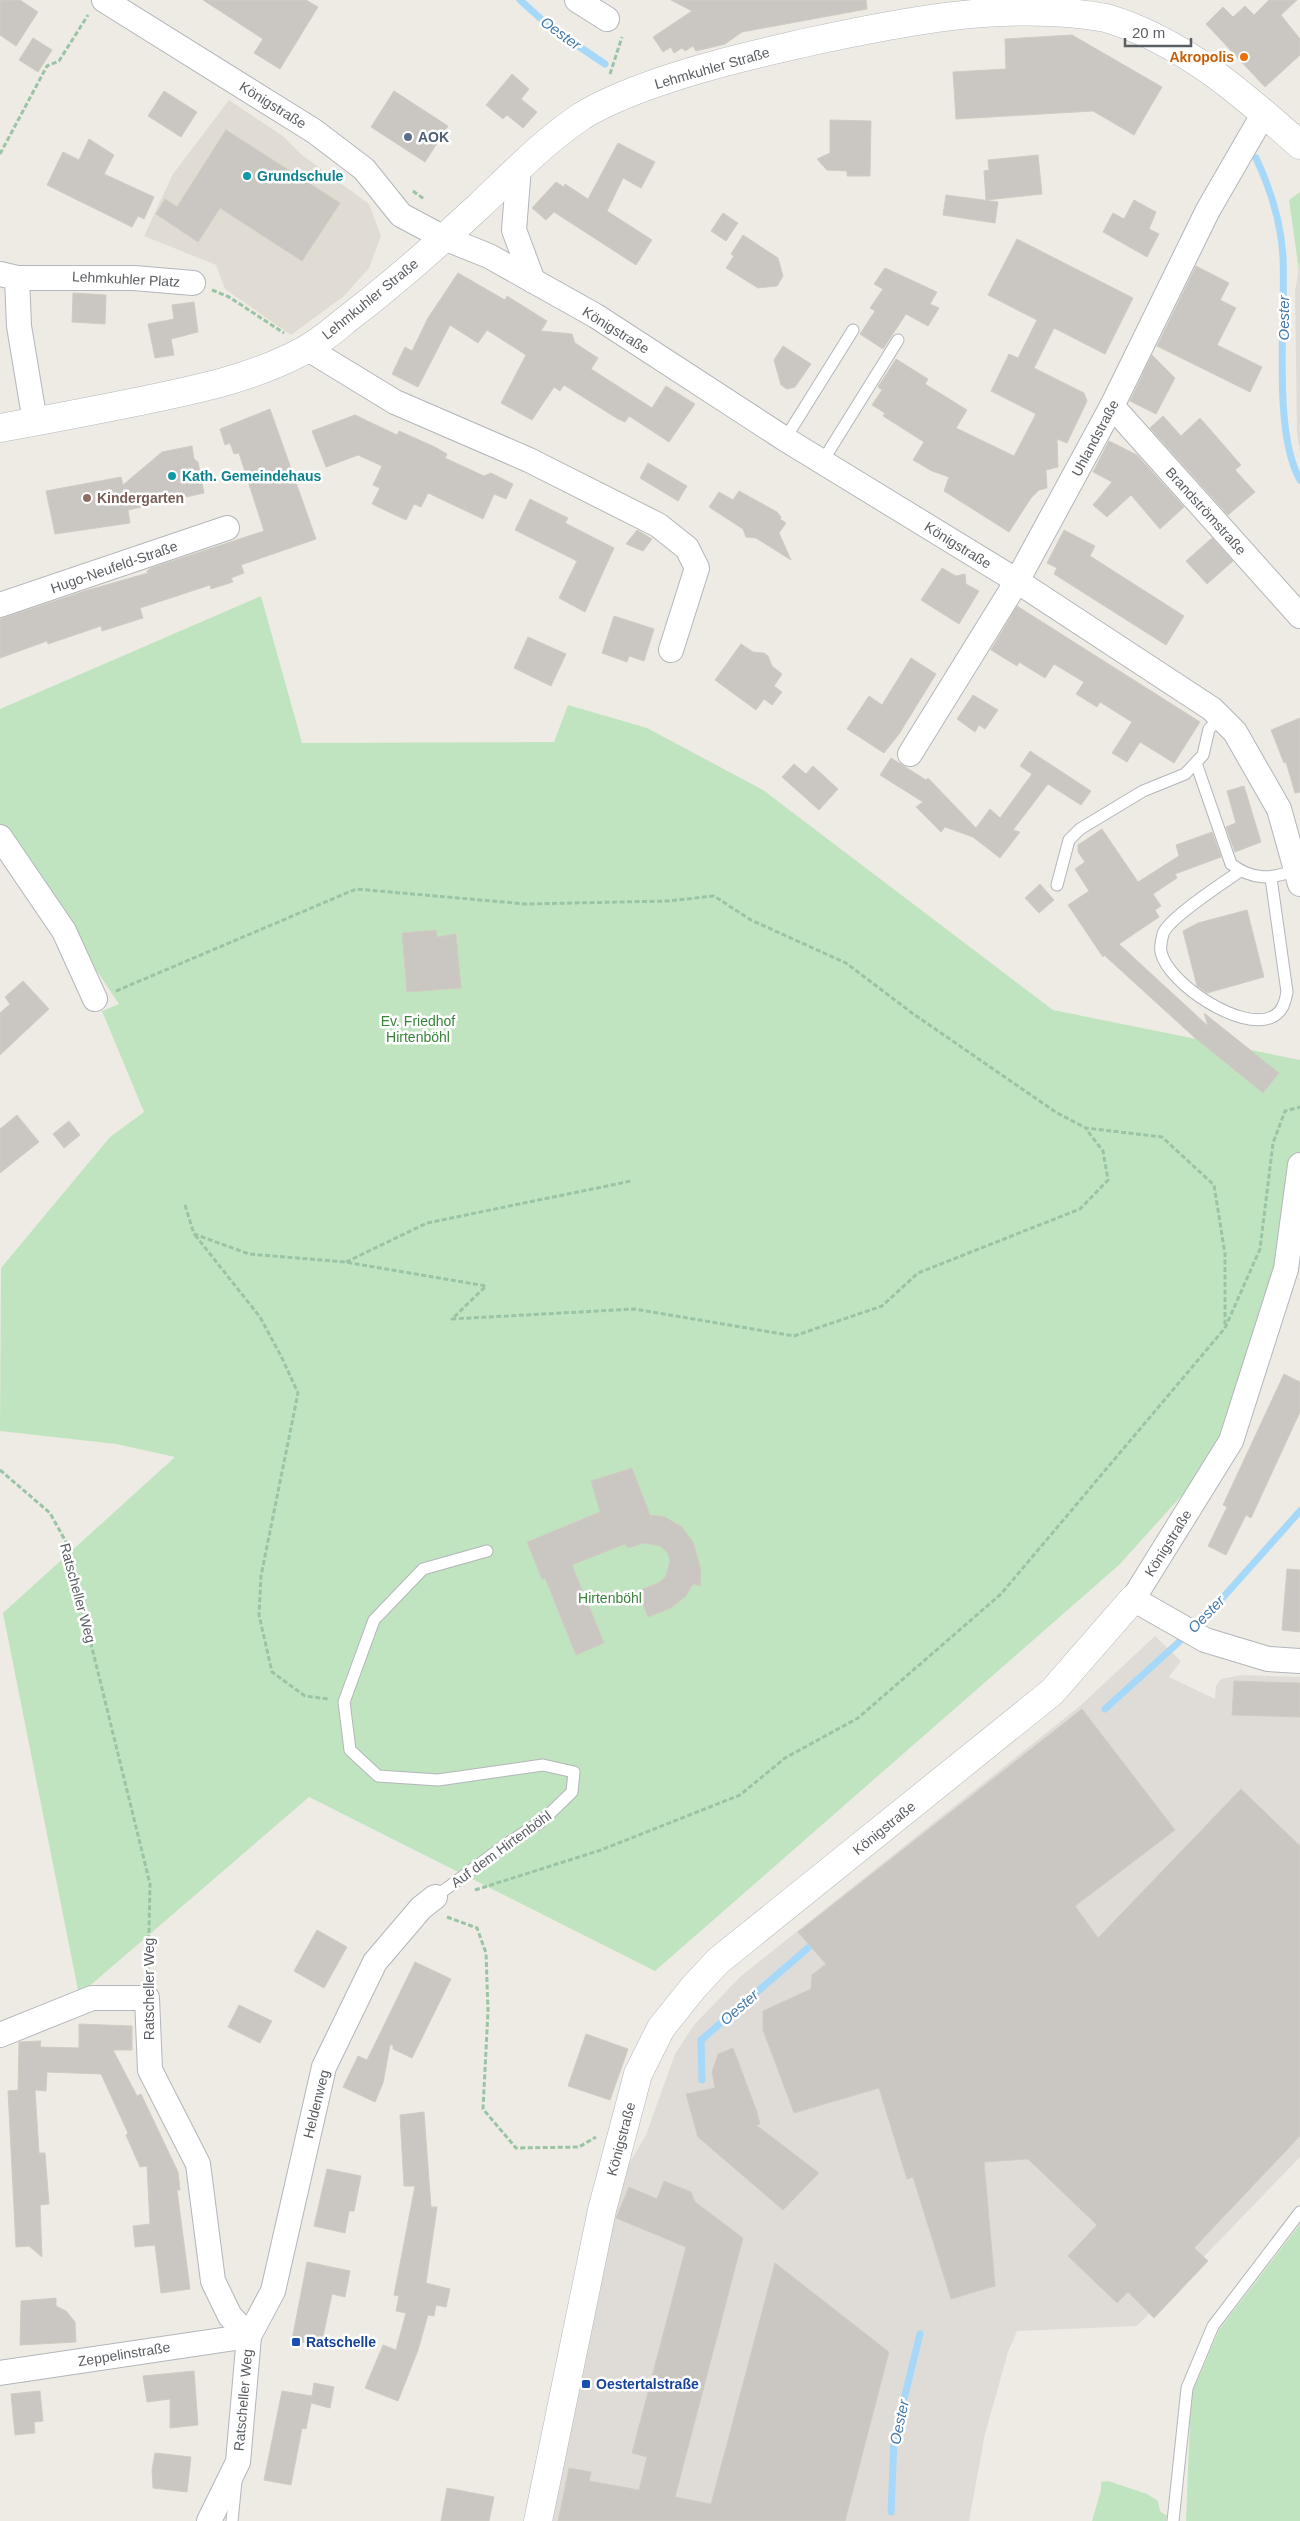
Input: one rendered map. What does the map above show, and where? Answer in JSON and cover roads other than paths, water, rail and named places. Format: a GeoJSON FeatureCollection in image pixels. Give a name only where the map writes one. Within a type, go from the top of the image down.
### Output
{"type":"FeatureCollection","features":[{"type":"Feature","properties":{"kind":"street"},"geometry":{"type":"LineString","coordinates":[[577,0],[607,19]]}},
{"type":"Feature","properties":{"kind":"street","name":"Königstraße"},"geometry":{"type":"LineString","coordinates":[[98,4],[314,131],[364,169],[401,215],[444,238],[489,256],[596,316],[785,439],[1017,581],[1212,709],[1235,732],[1278,809],[1298,877]]}},
{"type":"Feature","properties":{"kind":"street","name":"Lehmkuhler Straße"},"geometry":{"type":"LineString","coordinates":[[0,428],[204,388],[263,370],[308,349],[393,284],[519,167],[561,131],[611,100],[680,74],[742,57],[926,17],[974,10],[1026,4],[1071,11],[1103,17],[1146,33],[1176,48],[1217,76],[1264,113],[1300,145]]}},
{"type":"Feature","properties":{"kind":"street","name":"Uhlandstraße"},"geometry":{"type":"LineString","coordinates":[[910,754],[1017,581],[1112,406],[1208,210],[1264,113]]}},
{"type":"Feature","properties":{"kind":"street"},"geometry":{"type":"LineString","coordinates":[[519,167],[514,230],[533,281]]}},
{"type":"Feature","properties":{"kind":"street","name":"Lehmkuhler Platz"},"geometry":{"type":"LineString","coordinates":[[35,422],[19,326],[8,276],[134,278],[193,283]]}},
{"type":"Feature","properties":{"kind":"street","name":"Lehmkuhler Straße"},"geometry":{"type":"LineString","coordinates":[[308,349],[395,402],[529,460],[658,525],[687,548],[697,568],[671,650]]}},
{"type":"Feature","properties":{"kind":"street","name":"Brandströmstraße"},"geometry":{"type":"LineString","coordinates":[[1112,406],[1300,616]]}},
{"type":"Feature","properties":{"kind":"street","name":"Hugo-Neufeld-Straße"},"geometry":{"type":"LineString","coordinates":[[0,605],[228,528]]}},
{"type":"Feature","properties":{"kind":"street"},"geometry":{"type":"LineString","coordinates":[[0,837],[64,931],[95,999]]}},
{"type":"Feature","properties":{"kind":"street","name":"Königstraße"},"geometry":{"type":"LineString","coordinates":[[538,2521],[602,2210],[638,2074],[662,2028],[712,1968],[1052,1692],[1133,1599],[1231,1441],[1286,1269],[1300,1165]]}},
{"type":"Feature","properties":{"kind":"street"},"geometry":{"type":"LineString","coordinates":[[1133,1599],[1205,1640],[1268,1659],[1300,1661]]}},
{"type":"Feature","properties":{"kind":"street","name":"Heldenweg"},"geometry":{"type":"LineString","coordinates":[[249,2336],[273,2292],[324,2067],[375,1962],[428,1903]]}},
{"type":"Feature","properties":{"kind":"street","name":"Ratscheller Weg"},"geometry":{"type":"LineString","coordinates":[[0,2035],[92,1998],[147,1998],[150,2070],[198,2164],[213,2281],[230,2316],[249,2336],[238,2462]]}},
{"type":"Feature","properties":{"kind":"street","name":"Zeppelinstraße"},"geometry":{"type":"LineString","coordinates":[[0,2373],[249,2336]]}},
{"type":"Feature","properties":{"kind":"street"},"geometry":{"type":"LineString","coordinates":[[209,2521],[238,2462]]}},
{"type":"Feature","properties":{"kind":"lane"},"geometry":{"type":"LineString","coordinates":[[785,439],[853,330]]}},
{"type":"Feature","properties":{"kind":"lane"},"geometry":{"type":"LineString","coordinates":[[822,462],[898,340]]}},
{"type":"Feature","properties":{"kind":"lane"},"geometry":{"type":"LineString","coordinates":[[1057,885],[1070,840],[1080,830],[1143,792],[1185,774],[1203,756],[1209,729],[1221,717]]}},
{"type":"Feature","properties":{"kind":"lane"},"geometry":{"type":"LineString","coordinates":[[1196,763],[1232,864],[1240,871],[1257,877],[1298,877]]}},
{"type":"Feature","properties":{"kind":"lane"},"geometry":{"type":"LineString","coordinates":[[1240,871],[1178,916],[1164,932],[1161,952],[1170,971],[1192,993],[1218,1009],[1247,1019],[1272,1017],[1285,1006],[1287,992],[1271,878]]}},
{"type":"Feature","properties":{"kind":"lane","name":"Auf dem Hirtenböhl"},"geometry":{"type":"LineString","coordinates":[[428,1903],[508,1842],[541,1822],[572,1792],[574,1772],[543,1765],[438,1780],[378,1776],[350,1750],[344,1702],[374,1620],[423,1569],[487,1551]]}},
{"type":"Feature","properties":{"kind":"lane"},"geometry":{"type":"LineString","coordinates":[[1173,2521],[1187,2388],[1213,2326],[1300,2212]]}},
{"type":"Feature","properties":{"kind":"lane","name":"Ratscheller Weg"},"geometry":{"type":"LineString","coordinates":[[232,2521],[238,2462]]}},
{"type":"Feature","properties":{"kind":"waterway","name":"Oester"},"geometry":{"type":"LineString","coordinates":[[520,0],[550,27],[605,64]]}},
{"type":"Feature","properties":{"kind":"waterway","name":"Oester"},"geometry":{"type":"LineString","coordinates":[[1256,158],[1274,206],[1282,244],[1283,403],[1291,459],[1300,480]]}},
{"type":"Feature","properties":{"kind":"waterway","name":"Oester"},"geometry":{"type":"LineString","coordinates":[[1105,1709],[1201,1622],[1300,1511]]}},
{"type":"Feature","properties":{"kind":"waterway","name":"Oester"},"geometry":{"type":"LineString","coordinates":[[702,2080],[701,2040],[808,1948]]}},
{"type":"Feature","properties":{"kind":"waterway","name":"Oester"},"geometry":{"type":"LineString","coordinates":[[891,2512],[894,2440],[920,2334]]}},
{"type":"Feature","properties":{"kind":"place","name":"Akropolis"},"geometry":{"type":"Point","coordinates":[1244,57]}},
{"type":"Feature","properties":{"kind":"place","name":"AOK"},"geometry":{"type":"Point","coordinates":[408,137]}},
{"type":"Feature","properties":{"kind":"place","name":"Grundschule"},"geometry":{"type":"Point","coordinates":[247,176]}},
{"type":"Feature","properties":{"kind":"place","name":"Kath. Gemeindehaus"},"geometry":{"type":"Point","coordinates":[172,476]}},
{"type":"Feature","properties":{"kind":"place","name":"Kindergarten"},"geometry":{"type":"Point","coordinates":[87,498]}},
{"type":"Feature","properties":{"kind":"place","name":"Ratschelle"},"geometry":{"type":"Point","coordinates":[296,2342]}},
{"type":"Feature","properties":{"kind":"place","name":"Oestertalstraße"},"geometry":{"type":"Point","coordinates":[586,2384]}},
{"type":"Feature","properties":{"kind":"park label","name":"Ev. Friedhof Hirtenböhl"},"geometry":{"type":"Point","coordinates":[418,1030]}},
{"type":"Feature","properties":{"kind":"park label","name":"Hirtenböhl"},"geometry":{"type":"Point","coordinates":[610,1598]}}]}
